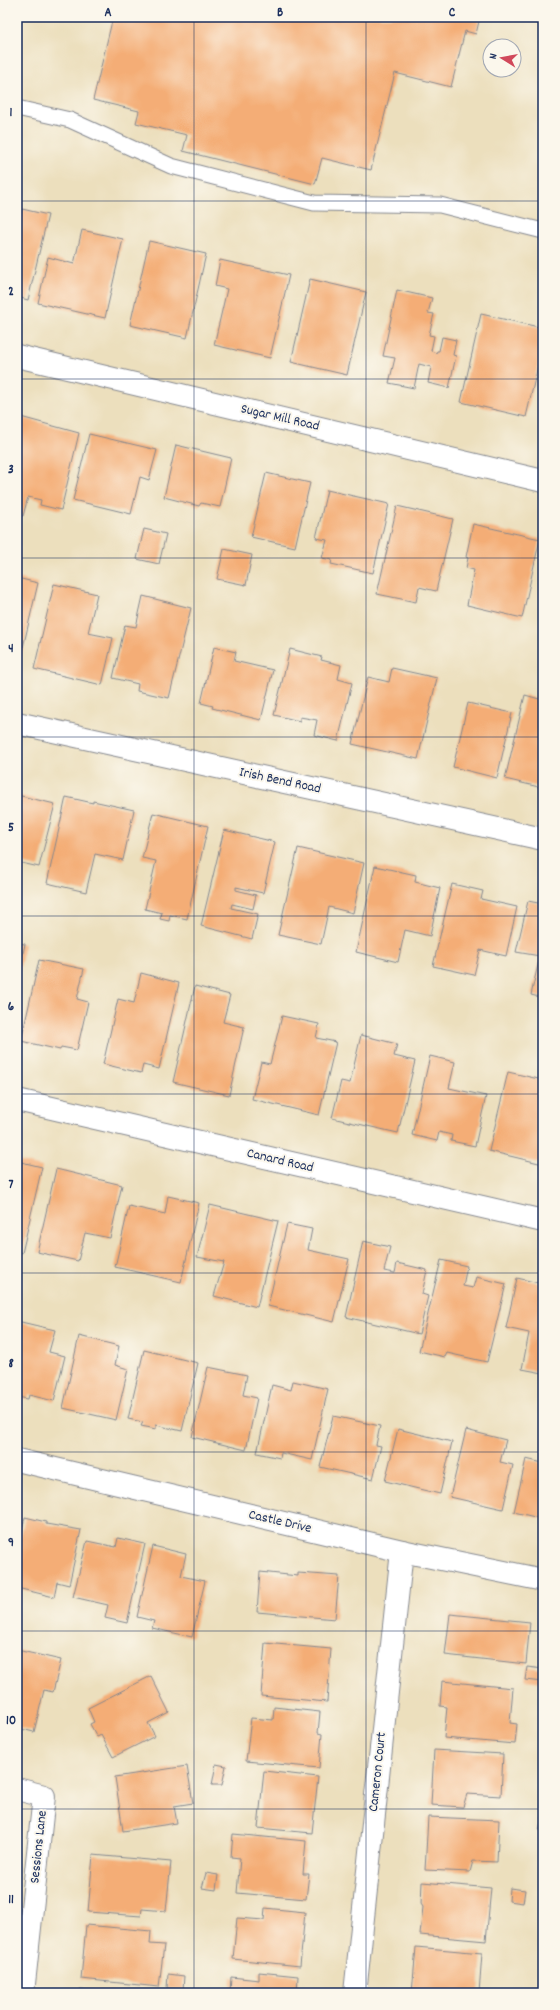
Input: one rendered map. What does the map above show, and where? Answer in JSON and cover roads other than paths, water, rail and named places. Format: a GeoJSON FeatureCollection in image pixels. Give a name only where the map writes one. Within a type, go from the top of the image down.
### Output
{"type":"FeatureCollection","features":[{"type":"Feature","properties":{"kind":"street","name":"Sugar Mill Road"},"geometry":{"type":"LineString","coordinates":[[17,356],[543,481]]}},
{"type":"Feature","properties":{"kind":"street","name":"Irish Bend Road"},"geometry":{"type":"LineString","coordinates":[[17,722],[543,839]]}},
{"type":"Feature","properties":{"kind":"street","name":"Canard Road"},"geometry":{"type":"LineString","coordinates":[[17,1100],[543,1221]]}},
{"type":"Feature","properties":{"kind":"street","name":"Castle Drive"},"geometry":{"type":"LineString","coordinates":[[17,1460],[402,1551],[543,1580]]}},
{"type":"Feature","properties":{"kind":"street","name":"Cameron Court"},"geometry":{"type":"LineString","coordinates":[[355,1993],[402,1551]]}},
{"type":"Feature","properties":{"kind":"street","name":"Sessions Lane"},"geometry":{"type":"LineString","coordinates":[[17,1789],[44,1796],[23,1993]]}},
{"type":"Feature","properties":{"kind":"lane"},"geometry":{"type":"LineString","coordinates":[[17,108],[70,120],[171,166],[314,202],[440,205],[543,231]]}}]}
